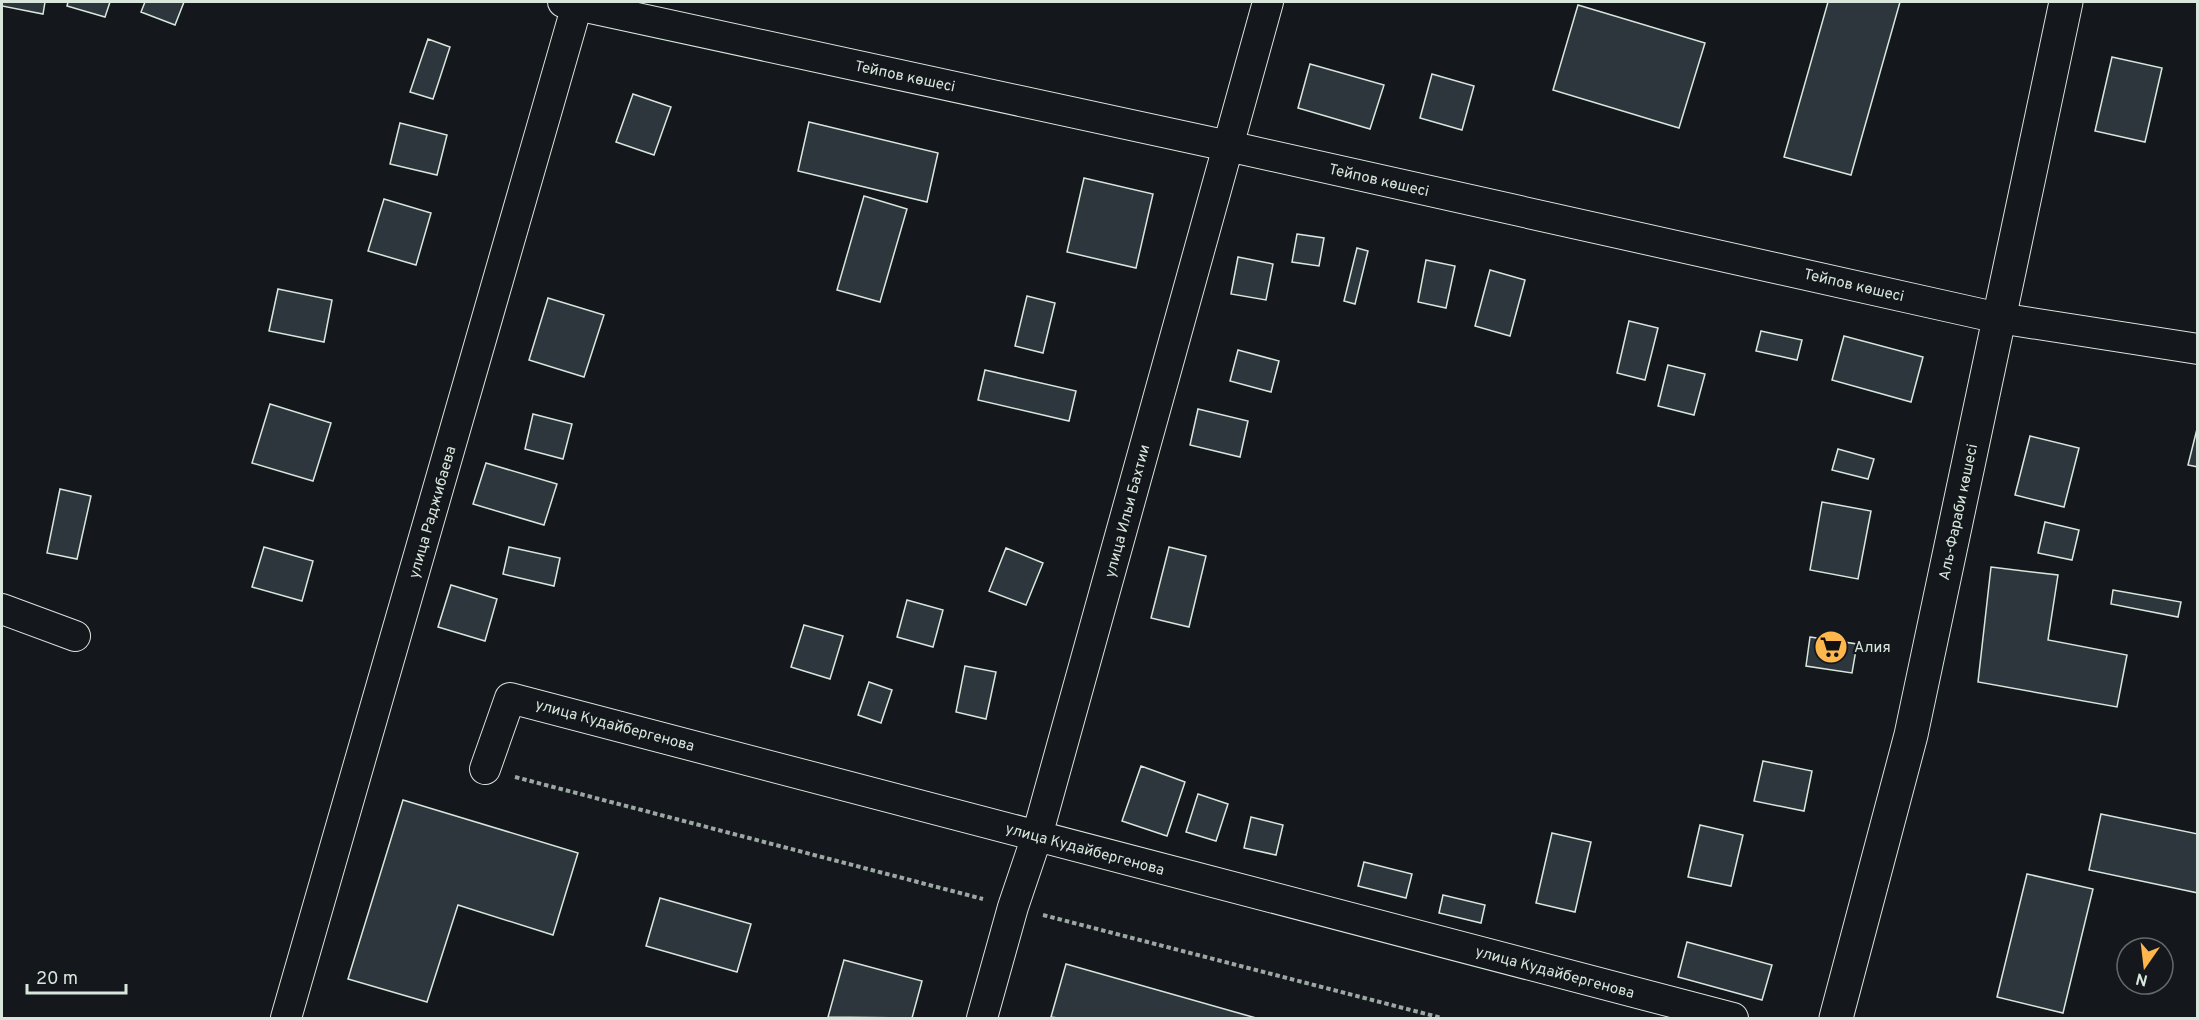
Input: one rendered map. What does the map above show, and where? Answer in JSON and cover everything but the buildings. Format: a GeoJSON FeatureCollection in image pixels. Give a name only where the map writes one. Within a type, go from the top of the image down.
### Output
{"type":"FeatureCollection","features":[{"type":"Feature","properties":{"kind":"main road","name":"Аль-Фараби көшесі"},"geometry":{"type":"LineString","coordinates":[[1836,1018],[1911,735],[2066,2]]}},
{"type":"Feature","properties":{"kind":"street","name":"улица Ильи Бахтии"},"geometry":{"type":"LineString","coordinates":[[982,1018],[1013,907],[1037,836],[1268,2]]}},
{"type":"Feature","properties":{"kind":"street","name":"Тейпов көшесі"},"geometry":{"type":"LineString","coordinates":[[570,3],[1228,146],[1999,318],[2198,349]]}},
{"type":"Feature","properties":{"kind":"street","name":"улица Раджибаева"},"geometry":{"type":"LineString","coordinates":[[286,1018],[570,3]]}},
{"type":"Feature","properties":{"kind":"street"},"geometry":{"type":"LineString","coordinates":[[2,609],[75,636]]}},
{"type":"Feature","properties":{"kind":"street","name":"улица Кудайбергенова"},"geometry":{"type":"LineString","coordinates":[[485,769],[510,698],[1733,1018]]}},
{"type":"Feature","properties":{"kind":"path"},"geometry":{"type":"LineString","coordinates":[[485,769],[1442,1018]]}},
{"type":"Feature","properties":{"kind":"place","name":"Алия"},"geometry":{"type":"Point","coordinates":[1831,647]}}]}
